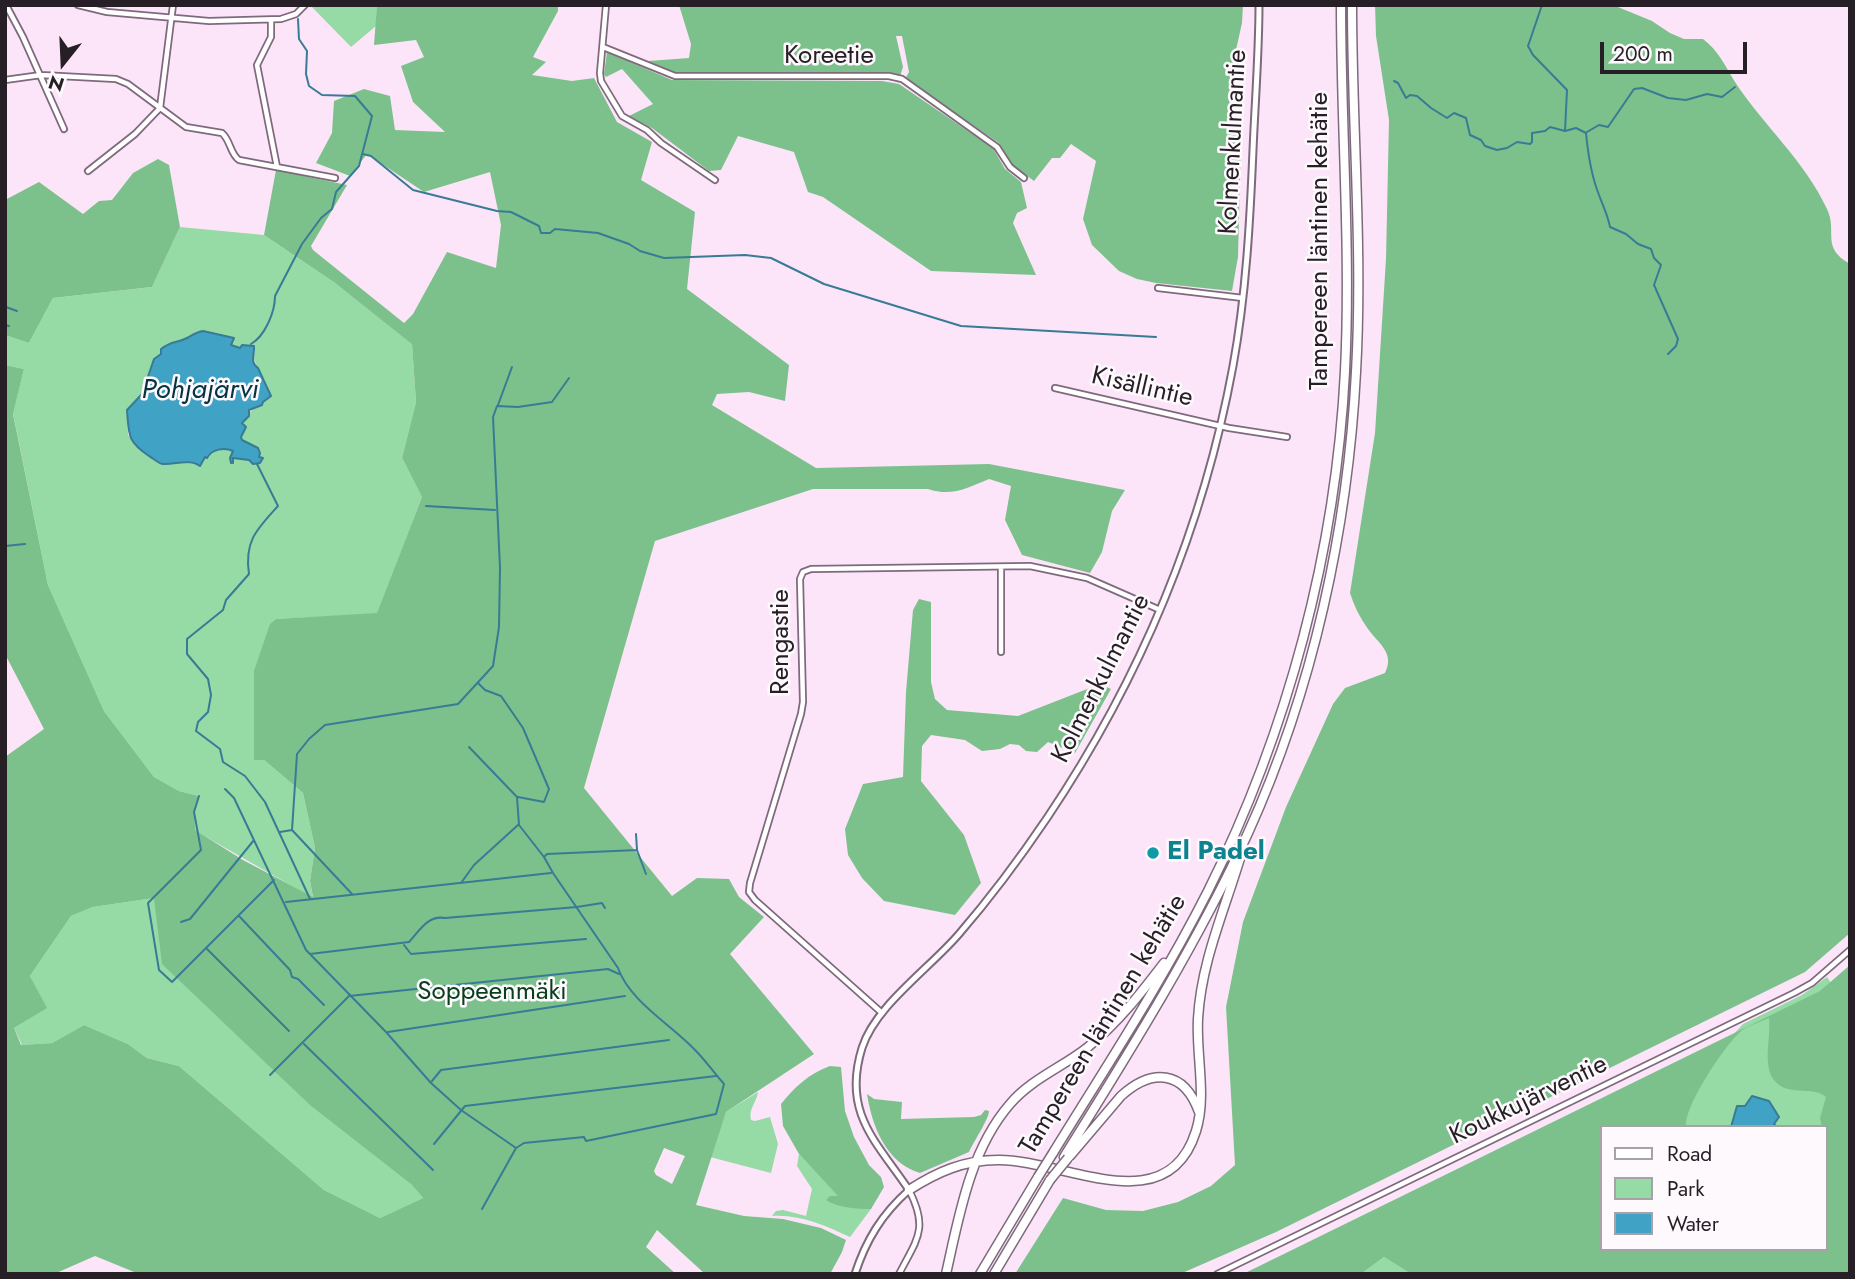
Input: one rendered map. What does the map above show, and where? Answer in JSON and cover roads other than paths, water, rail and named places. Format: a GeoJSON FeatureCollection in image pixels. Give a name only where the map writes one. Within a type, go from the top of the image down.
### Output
{"type":"FeatureCollection","features":[{"type":"Feature","properties":{"kind":"highway","name":"Tampereen läntinen kehätie"},"geometry":{"type":"LineString","coordinates":[[980,1274],[1183,939],[1241,820],[1279,719],[1302,641],[1331,508],[1345,372],[1347,297],[1340,5]]}},
{"type":"Feature","properties":{"kind":"highway","name":"Tampereen läntinen kehätie"},"geometry":{"type":"LineString","coordinates":[[995,1274],[1190,950],[1248,832],[1273,769],[1311,654],[1342,510],[1356,372],[1358,298],[1352,5]]}},
{"type":"Feature","properties":{"kind":"highway"},"geometry":{"type":"LineString","coordinates":[[909,1191],[944,1170],[976,1161],[1017,1160],[1102,1180],[1141,1182],[1161,1175],[1182,1159],[1193,1140],[1200,1115],[1198,1019],[1203,977],[1248,832]]}},
{"type":"Feature","properties":{"kind":"highway"},"geometry":{"type":"LineString","coordinates":[[946,1274],[976,1161],[993,1128],[1009,1105],[1030,1086],[1087,1048],[1113,1025],[1183,939]]}},
{"type":"Feature","properties":{"kind":"highway"},"geometry":{"type":"LineString","coordinates":[[1066,1157],[1121,1096],[1147,1079],[1165,1078],[1181,1084],[1191,1093],[1200,1115]]}},
{"type":"Feature","properties":{"kind":"street"},"geometry":{"type":"LineString","coordinates":[[6,5],[64,129]]}},
{"type":"Feature","properties":{"kind":"street"},"geometry":{"type":"LineString","coordinates":[[78,5],[107,12],[209,20],[271,20],[293,16],[305,6]]}},
{"type":"Feature","properties":{"kind":"street"},"geometry":{"type":"LineString","coordinates":[[88,172],[135,134],[160,108],[173,5]]}},
{"type":"Feature","properties":{"kind":"street"},"geometry":{"type":"LineString","coordinates":[[606,5],[601,81],[622,116],[648,130],[661,143],[715,180]]}},
{"type":"Feature","properties":{"kind":"street","name":"Kolmenkulmantie"},"geometry":{"type":"LineString","coordinates":[[909,1191],[871,1139],[861,1113],[857,1071],[863,1048],[881,1013],[960,933],[1041,828],[1102,730],[1132,674],[1160,610],[1199,503],[1234,362],[1243,298],[1250,208],[1259,5]]}},
{"type":"Feature","properties":{"kind":"street"},"geometry":{"type":"LineString","coordinates":[[271,20],[271,37],[257,65],[278,168]]}},
{"type":"Feature","properties":{"kind":"street","name":"Koreetie"},"geometry":{"type":"LineString","coordinates":[[603,47],[675,76],[889,76],[902,79],[998,146],[1010,167],[1024,178]]}},
{"type":"Feature","properties":{"kind":"street"},"geometry":{"type":"LineString","coordinates":[[5,80],[41,75],[116,79],[128,84],[192,130],[226,136],[234,157],[239,160],[335,178]]}},
{"type":"Feature","properties":{"kind":"street"},"geometry":{"type":"LineString","coordinates":[[1158,288],[1243,298]]}},
{"type":"Feature","properties":{"kind":"street","name":"Kisällintie"},"geometry":{"type":"LineString","coordinates":[[1055,388],[1220,426],[1287,436]]}},
{"type":"Feature","properties":{"kind":"street","name":"Rengastie"},"geometry":{"type":"LineString","coordinates":[[881,1013],[755,900],[750,892],[750,883],[803,702],[800,579],[803,572],[811,569],[1030,566],[1073,574],[1160,610]]}},
{"type":"Feature","properties":{"kind":"street"},"geometry":{"type":"LineString","coordinates":[[1001,567],[1001,652]]}},
{"type":"Feature","properties":{"kind":"street","name":"Koukkujärventie"},"geometry":{"type":"LineString","coordinates":[[1217,1274],[1794,993],[1812,983],[1850,950]]}},
{"type":"Feature","properties":{"kind":"street"},"geometry":{"type":"LineString","coordinates":[[855,1274],[874,1230],[890,1208],[909,1191],[917,1206],[921,1225],[899,1274]]}},
{"type":"Feature","properties":{"kind":"water","name":"Pohjajärvi"},"geometry":{"type":"Polygon","coordinates":[[[203,331],[234,338],[231,345],[240,348],[242,345],[254,346],[254,363],[271,396],[262,405],[249,410],[249,416],[242,423],[246,427],[241,437],[258,448],[259,457],[263,458],[260,463],[253,464],[249,460],[233,458],[231,463],[233,451],[222,449],[205,457],[200,466],[187,462],[161,464],[142,451],[130,437],[127,410],[142,394],[154,359],[161,354],[161,349],[165,346],[203,331]]]}},
{"type":"Feature","properties":{"kind":"water"},"geometry":{"type":"Polygon","coordinates":[[[1752,1096],[1769,1101],[1779,1117],[1775,1125],[1732,1125],[1737,1106],[1745,1106],[1752,1096]]]}},
{"type":"Feature","properties":{"kind":"waterway"},"geometry":{"type":"LineString","coordinates":[[1542,5],[1528,46],[1533,55],[1567,90],[1565,131]]}},
{"type":"Feature","properties":{"kind":"waterway"},"geometry":{"type":"LineString","coordinates":[[251,344],[261,335],[268,323],[275,296],[302,244],[321,218],[332,209],[336,192],[359,166],[372,116],[355,96],[322,95],[309,86],[306,74],[307,51],[299,39],[298,19]]}},
{"type":"Feature","properties":{"kind":"waterway"},"geometry":{"type":"LineString","coordinates":[[1394,81],[1398,83],[1406,98],[1410,95],[1417,96],[1447,118],[1454,113],[1466,118],[1470,135],[1481,140],[1485,146],[1497,150],[1517,142],[1530,144],[1532,133],[1545,131],[1550,127],[1565,131],[1576,128],[1586,133],[1592,172],[1610,227],[1651,249],[1654,258],[1661,265],[1654,285],[1678,339],[1676,346],[1668,354]]}},
{"type":"Feature","properties":{"kind":"waterway"},"geometry":{"type":"LineString","coordinates":[[1587,132],[1599,125],[1608,127],[1634,89],[1642,88],[1668,98],[1686,100],[1707,94],[1722,97],[1735,87]]}},
{"type":"Feature","properties":{"kind":"waterway"},"geometry":{"type":"LineString","coordinates":[[363,154],[371,156],[413,190],[511,212],[539,226],[541,233],[550,233],[555,229],[598,233],[664,258],[745,255],[771,258],[824,284],[961,326],[1156,337]]}},
{"type":"Feature","properties":{"kind":"waterway"},"geometry":{"type":"LineString","coordinates":[[6,307],[17,311]]}},
{"type":"Feature","properties":{"kind":"waterway"},"geometry":{"type":"LineString","coordinates":[[5,325],[9,326]]}},
{"type":"Feature","properties":{"kind":"waterway"},"geometry":{"type":"LineString","coordinates":[[498,405],[512,367]]}},
{"type":"Feature","properties":{"kind":"waterway"},"geometry":{"type":"LineString","coordinates":[[292,830],[297,754],[325,725],[458,704],[493,666],[499,627],[500,568],[493,417],[497,406],[518,407],[552,402],[569,378]]}},
{"type":"Feature","properties":{"kind":"waterway"},"geometry":{"type":"LineString","coordinates":[[257,464],[278,506],[250,544],[249,574],[226,600],[223,610],[187,639],[187,654],[208,679],[211,695],[208,712],[198,722],[196,731],[220,749],[223,762],[245,776],[265,802],[310,899]]}},
{"type":"Feature","properties":{"kind":"waterway"},"geometry":{"type":"LineString","coordinates":[[426,506],[495,510]]}},
{"type":"Feature","properties":{"kind":"waterway"},"geometry":{"type":"LineString","coordinates":[[5,546],[25,544]]}},
{"type":"Feature","properties":{"kind":"waterway"},"geometry":{"type":"LineString","coordinates":[[478,683],[485,690],[501,696],[523,728],[549,789],[544,802],[518,797]]}},
{"type":"Feature","properties":{"kind":"waterway"},"geometry":{"type":"LineString","coordinates":[[469,747],[517,797],[519,825],[544,857],[632,992],[686,1041],[724,1084],[716,1114],[586,1141],[584,1137],[524,1143],[516,1148],[482,1209]]}},
{"type":"Feature","properties":{"kind":"waterway"},"geometry":{"type":"LineString","coordinates":[[225,789],[234,798],[306,950],[386,1032],[431,1083],[461,1110],[516,1148]]}},
{"type":"Feature","properties":{"kind":"waterway"},"geometry":{"type":"LineString","coordinates":[[199,796],[194,812],[201,850],[148,903],[159,970],[172,982],[274,880]]}},
{"type":"Feature","properties":{"kind":"waterway"},"geometry":{"type":"LineString","coordinates":[[461,883],[474,865],[518,825]]}},
{"type":"Feature","properties":{"kind":"waterway"},"geometry":{"type":"LineString","coordinates":[[280,832],[292,830],[352,894]]}},
{"type":"Feature","properties":{"kind":"waterway"},"geometry":{"type":"LineString","coordinates":[[636,834],[637,850],[646,874]]}},
{"type":"Feature","properties":{"kind":"waterway"},"geometry":{"type":"LineString","coordinates":[[181,922],[190,919],[254,840]]}},
{"type":"Feature","properties":{"kind":"waterway"},"geometry":{"type":"LineString","coordinates":[[545,856],[637,850]]}},
{"type":"Feature","properties":{"kind":"waterway"},"geometry":{"type":"LineString","coordinates":[[286,902],[551,873]]}},
{"type":"Feature","properties":{"kind":"waterway"},"geometry":{"type":"LineString","coordinates":[[310,954],[409,942],[425,924],[439,918],[602,903],[605,908]]}},
{"type":"Feature","properties":{"kind":"waterway"},"geometry":{"type":"LineString","coordinates":[[239,916],[290,970],[292,977],[298,979],[324,1005]]}},
{"type":"Feature","properties":{"kind":"waterway"},"geometry":{"type":"LineString","coordinates":[[404,945],[411,954],[586,939]]}},
{"type":"Feature","properties":{"kind":"waterway"},"geometry":{"type":"LineString","coordinates":[[206,948],[289,1031]]}},
{"type":"Feature","properties":{"kind":"waterway"},"geometry":{"type":"LineString","coordinates":[[270,1075],[349,996],[608,969],[619,974]]}},
{"type":"Feature","properties":{"kind":"waterway"},"geometry":{"type":"LineString","coordinates":[[388,1032],[625,996]]}},
{"type":"Feature","properties":{"kind":"waterway"},"geometry":{"type":"LineString","coordinates":[[432,1081],[441,1070],[669,1040]]}},
{"type":"Feature","properties":{"kind":"waterway"},"geometry":{"type":"LineString","coordinates":[[304,1044],[433,1170]]}},
{"type":"Feature","properties":{"kind":"waterway"},"geometry":{"type":"LineString","coordinates":[[434,1144],[465,1106],[716,1076]]}},
{"type":"Feature","properties":{"kind":"place","name":"El Padel"},"geometry":{"type":"Point","coordinates":[1153,853]}},
{"type":"Feature","properties":{"kind":"park label","name":"Soppeenmäki"},"geometry":{"type":"Point","coordinates":[492,993]}}]}
